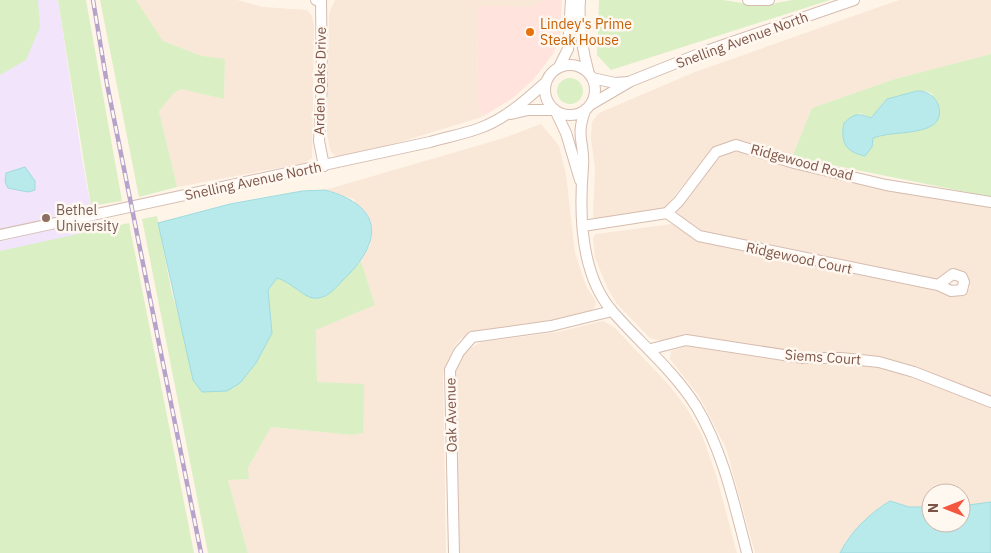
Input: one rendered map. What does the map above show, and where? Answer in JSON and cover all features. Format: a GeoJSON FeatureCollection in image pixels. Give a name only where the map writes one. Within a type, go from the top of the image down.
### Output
{"type":"FeatureCollection","features":[{"type":"Feature","properties":{"kind":"street","name":"Arden Oaks Drive"},"geometry":{"type":"LineString","coordinates":[[316,0],[320,0],[322,83],[319,141],[324,166]]}},
{"type":"Feature","properties":{"kind":"street"},"geometry":{"type":"LineString","coordinates":[[571,0],[568,49],[559,67],[552,72],[545,83],[544,95],[566,133],[582,186]]}},
{"type":"Feature","properties":{"kind":"street"},"geometry":{"type":"LineString","coordinates":[[580,0],[578,18],[581,44],[595,89],[579,135],[584,159],[582,186],[583,226],[586,249],[594,278],[612,311],[651,349],[683,387],[708,428],[720,455],[746,553]]}},
{"type":"Feature","properties":{"kind":"street","name":"Snelling Avenue North"},"geometry":{"type":"LineString","coordinates":[[748,0],[769,0]]}},
{"type":"Feature","properties":{"kind":"street","name":"Snelling Avenue North"},"geometry":{"type":"LineString","coordinates":[[588,108],[631,82],[709,50],[854,0]]}},
{"type":"Feature","properties":{"kind":"street"},"geometry":{"type":"LineString","coordinates":[[559,67],[575,65],[591,76]]}},
{"type":"Feature","properties":{"kind":"street","name":"Snelling Avenue North"},"geometry":{"type":"LineString","coordinates":[[591,76],[615,83],[631,82]]}},
{"type":"Feature","properties":{"kind":"street","name":"Snelling Avenue North"},"geometry":{"type":"LineString","coordinates":[[503,117],[545,83]]}},
{"type":"Feature","properties":{"kind":"street"},"geometry":{"type":"LineString","coordinates":[[554,111],[569,116],[588,108]]}},
{"type":"Feature","properties":{"kind":"street","name":"Snelling Avenue North"},"geometry":{"type":"LineString","coordinates":[[0,235],[430,142],[481,128],[503,117],[528,110],[554,111]]}},
{"type":"Feature","properties":{"kind":"street","name":"Ridgewood Road"},"geometry":{"type":"LineString","coordinates":[[667,213],[679,201],[716,152],[736,145],[794,163],[886,185],[991,202]]}},
{"type":"Feature","properties":{"kind":"street"},"geometry":{"type":"LineString","coordinates":[[583,226],[623,222],[667,213]]}},
{"type":"Feature","properties":{"kind":"street","name":"Ridgewood Court"},"geometry":{"type":"LineString","coordinates":[[667,213],[699,236],[938,285]]}},
{"type":"Feature","properties":{"kind":"street","name":"Oak Avenue"},"geometry":{"type":"LineString","coordinates":[[454,553],[450,370],[459,352],[472,337],[551,326],[612,311]]}},
{"type":"Feature","properties":{"kind":"street","name":"Siems Court"},"geometry":{"type":"LineString","coordinates":[[651,349],[686,340],[802,358],[842,358],[879,362],[914,372],[991,402]]}},
{"type":"Feature","properties":{"kind":"shaded area","name":"Bethel University"},"geometry":{"type":"Polygon","coordinates":[[[0,0],[58,0],[81,153],[126,402],[0,424],[0,0]]]}},
{"type":"Feature","properties":{"kind":"shaded area"},"geometry":{"type":"Polygon","coordinates":[[[136,0],[237,0],[263,7],[307,10],[312,16],[314,25],[312,158],[305,163],[177,187],[159,111],[174,93],[181,89],[224,99],[225,60],[202,56],[163,41],[136,0]]]}},
{"type":"Feature","properties":{"kind":"shaded area"},"geometry":{"type":"Polygon","coordinates":[[[335,0],[545,0],[532,7],[477,7],[478,105],[482,117],[387,146],[335,156],[330,150],[327,134],[329,13],[335,0]]]}},
{"type":"Feature","properties":{"kind":"shaded area"},"geometry":{"type":"Polygon","coordinates":[[[545,0],[562,0],[560,39],[553,54],[534,79],[513,98],[482,117],[478,105],[477,6],[532,7],[545,0]]]}},
{"type":"Feature","properties":{"kind":"shaded area"},"geometry":{"type":"Polygon","coordinates":[[[899,0],[991,0],[991,54],[895,79],[812,108],[792,157],[748,143],[737,141],[725,143],[708,154],[662,211],[597,220],[593,217],[595,168],[591,138],[592,122],[599,113],[695,72],[899,0]]]}},
{"type":"Feature","properties":{"kind":"shaded area"},"geometry":{"type":"Polygon","coordinates":[[[541,124],[559,146],[566,174],[575,253],[586,286],[596,302],[595,307],[589,312],[555,321],[475,333],[460,339],[454,347],[443,374],[446,553],[248,553],[228,480],[249,479],[248,468],[271,427],[352,435],[363,433],[317,382],[316,330],[375,305],[361,261],[371,244],[354,199],[325,190],[504,138],[541,124]]]}},
{"type":"Feature","properties":{"kind":"shaded area"},"geometry":{"type":"Polygon","coordinates":[[[735,151],[787,166],[840,178],[991,207],[991,397],[910,366],[868,355],[799,353],[685,335],[662,341],[650,338],[617,304],[609,291],[595,258],[593,238],[596,234],[672,224],[706,243],[787,258],[906,285],[935,289],[954,296],[967,293],[970,288],[968,276],[961,272],[938,280],[701,233],[677,214],[677,210],[713,163],[724,154],[735,151]]]}},
{"type":"Feature","properties":{"kind":"shaded area"},"geometry":{"type":"Polygon","coordinates":[[[603,321],[614,327],[668,384],[686,407],[702,435],[716,475],[737,553],[457,553],[454,372],[463,352],[482,342],[558,332],[603,321]]]}},
{"type":"Feature","properties":{"kind":"shaded area"},"geometry":{"type":"Polygon","coordinates":[[[686,346],[783,361],[834,362],[885,368],[991,407],[991,502],[971,505],[971,483],[921,483],[921,507],[909,507],[890,501],[880,507],[847,539],[840,553],[755,553],[726,448],[699,396],[670,359],[671,351],[686,346]]]}},
{"type":"Feature","properties":{"kind":"green space"},"geometry":{"type":"Polygon","coordinates":[[[0,0],[38,0],[40,27],[26,60],[0,75],[0,0]]]}},
{"type":"Feature","properties":{"kind":"green space"},"geometry":{"type":"Polygon","coordinates":[[[58,0],[86,0],[122,201],[91,206],[58,0]]]}},
{"type":"Feature","properties":{"kind":"green space"},"geometry":{"type":"Polygon","coordinates":[[[100,0],[136,0],[163,41],[202,56],[225,59],[224,99],[181,89],[174,93],[159,111],[177,187],[139,197],[100,0]]]}},
{"type":"Feature","properties":{"kind":"green space"},"geometry":{"type":"Polygon","coordinates":[[[599,0],[723,0],[761,6],[792,0],[830,0],[611,70],[597,55],[599,0]]]}},
{"type":"Feature","properties":{"kind":"green space"},"geometry":{"type":"Polygon","coordinates":[[[991,54],[991,197],[792,157],[812,108],[895,79],[991,54]],[[917,91],[887,99],[871,118],[859,113],[843,128],[844,140],[848,148],[854,153],[865,156],[873,138],[894,132],[906,132],[933,94],[917,91]]]}},
{"type":"Feature","properties":{"kind":"green space"},"geometry":{"type":"Polygon","coordinates":[[[570,78],[579,82],[583,91],[579,100],[570,104],[561,100],[557,91],[561,82],[570,78]]]}},
{"type":"Feature","properties":{"kind":"green space"},"geometry":{"type":"Polygon","coordinates":[[[157,216],[171,289],[183,333],[272,333],[268,290],[277,278],[289,281],[321,298],[332,291],[361,261],[375,305],[316,330],[317,382],[364,384],[363,433],[352,435],[271,427],[248,468],[249,479],[228,480],[248,553],[208,553],[142,219],[157,216]]]}},
{"type":"Feature","properties":{"kind":"green space"},"geometry":{"type":"Polygon","coordinates":[[[129,223],[194,553],[0,553],[0,251],[129,223]]]}},
{"type":"Feature","properties":{"kind":"water"},"geometry":{"type":"Polygon","coordinates":[[[917,91],[930,94],[938,104],[939,115],[933,125],[912,132],[888,134],[873,138],[872,147],[865,156],[853,152],[846,146],[843,136],[844,123],[857,115],[871,118],[887,99],[917,91]]]}},
{"type":"Feature","properties":{"kind":"water"},"geometry":{"type":"Polygon","coordinates":[[[25,167],[35,181],[35,190],[28,192],[8,188],[5,182],[6,173],[25,167]]]}},
{"type":"Feature","properties":{"kind":"water"},"geometry":{"type":"Polygon","coordinates":[[[325,190],[345,197],[359,206],[368,216],[371,227],[370,240],[365,253],[356,267],[336,287],[322,297],[309,297],[277,278],[268,290],[272,333],[256,363],[240,383],[227,391],[202,392],[193,380],[158,223],[230,204],[302,191],[325,190]]]}},
{"type":"Feature","properties":{"kind":"water"},"geometry":{"type":"Polygon","coordinates":[[[890,501],[909,507],[921,507],[921,533],[971,533],[971,505],[991,502],[991,553],[840,553],[849,538],[875,511],[890,501]]]}},
{"type":"Feature","properties":{"kind":"railway"},"geometry":{"type":"LineString","coordinates":[[93,0],[107,84],[201,553]]}},
{"type":"Feature","properties":{"kind":"place","name":"Lindey's Prime Steak House"},"geometry":{"type":"Point","coordinates":[530,32]}},
{"type":"Feature","properties":{"kind":"place","name":"Bethel University"},"geometry":{"type":"Point","coordinates":[46,218]}}]}
